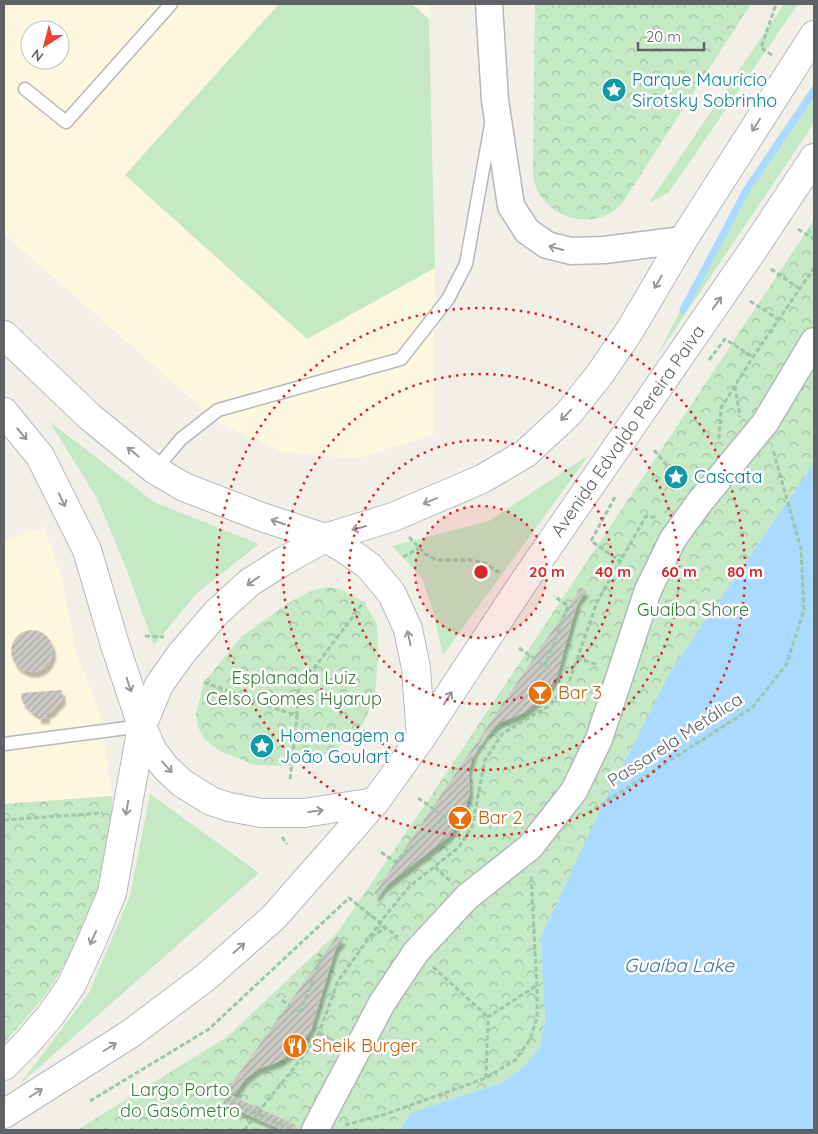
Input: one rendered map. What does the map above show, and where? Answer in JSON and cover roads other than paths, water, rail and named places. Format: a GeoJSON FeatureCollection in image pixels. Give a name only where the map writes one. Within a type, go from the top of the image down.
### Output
{"type":"FeatureCollection","features":[{"type":"Feature","properties":{"kind":"main road"},"geometry":{"type":"LineString","coordinates":[[4,1066],[50,1016],[71,986],[112,894],[142,726],[159,685],[180,654],[217,612],[250,582],[324,538],[393,518],[482,479],[526,453],[568,414],[600,374],[630,330],[683,240],[814,35]]}},
{"type":"Feature","properties":{"kind":"main road","name":"Avenida Edvaldo Pereira Paiva"},"geometry":{"type":"LineString","coordinates":[[4,1114],[130,1034],[206,977],[274,917],[375,802],[421,738],[521,586],[747,259],[814,158]]}},
{"type":"Feature","properties":{"kind":"main road"},"geometry":{"type":"LineString","coordinates":[[4,335],[90,417],[155,470],[184,487],[324,538],[344,548],[369,566],[392,594],[408,629],[416,668],[421,738]]}},
{"type":"Feature","properties":{"kind":"main road"},"geometry":{"type":"LineString","coordinates":[[4,412],[40,456],[87,550],[115,645],[142,726],[152,750],[166,768],[182,783],[211,801],[229,807],[261,813],[304,813],[375,802]]}},
{"type":"Feature","properties":{"kind":"street"},"geometry":{"type":"LineString","coordinates":[[489,4],[496,100],[511,206],[527,231],[547,245],[571,252],[604,250],[683,240]]}},
{"type":"Feature","properties":{"kind":"street"},"geometry":{"type":"LineString","coordinates":[[303,1130],[416,952],[467,897],[530,847],[574,790],[599,739],[648,590],[673,539],[699,503],[765,423],[814,341]]}},
{"type":"Feature","properties":{"kind":"lane"},"geometry":{"type":"LineString","coordinates":[[25,89],[66,122],[171,4]]}},
{"type":"Feature","properties":{"kind":"lane"},"geometry":{"type":"LineString","coordinates":[[155,470],[181,439],[218,410],[401,359],[448,299],[466,264],[496,100]]}},
{"type":"Feature","properties":{"kind":"lane"},"geometry":{"type":"LineString","coordinates":[[4,744],[142,726]]}},
{"type":"Feature","properties":{"kind":"water","name":"Guaíba Lake"},"geometry":{"type":"Polygon","coordinates":[[[814,463],[814,1130],[400,1130],[412,1112],[501,1083],[525,1066],[540,1046],[545,1021],[541,937],[601,808],[672,669],[814,463]]]}},
{"type":"Feature","properties":{"kind":"waterway"},"geometry":{"type":"LineString","coordinates":[[683,310],[747,189],[814,91]]}},
{"type":"Feature","properties":{"kind":"place","name":"Parque Maurício Sirotsky Sobrinho"},"geometry":{"type":"Point","coordinates":[614,90]}},
{"type":"Feature","properties":{"kind":"place","name":"Cascata"},"geometry":{"type":"Point","coordinates":[676,477]}},
{"type":"Feature","properties":{"kind":"place","name":"Bar 3"},"geometry":{"type":"Point","coordinates":[540,693]}},
{"type":"Feature","properties":{"kind":"place","name":"Homenagem a João Goulart"},"geometry":{"type":"Point","coordinates":[262,746]}},
{"type":"Feature","properties":{"kind":"place","name":"Bar 2"},"geometry":{"type":"Point","coordinates":[460,818]}},
{"type":"Feature","properties":{"kind":"place","name":"Sheik Burger"},"geometry":{"type":"Point","coordinates":[295,1046]}},
{"type":"Feature","properties":{"kind":"park label","name":"Guaíba Shore"},"geometry":{"type":"Point","coordinates":[693,610]}},
{"type":"Feature","properties":{"kind":"park label","name":"Esplanada Luiz Celso Gomes Hyarup"},"geometry":{"type":"Point","coordinates":[294,688]}},
{"type":"Feature","properties":{"kind":"park label","name":"Largo Porto do Gasômetro"},"geometry":{"type":"Point","coordinates":[180,1100]}}]}
